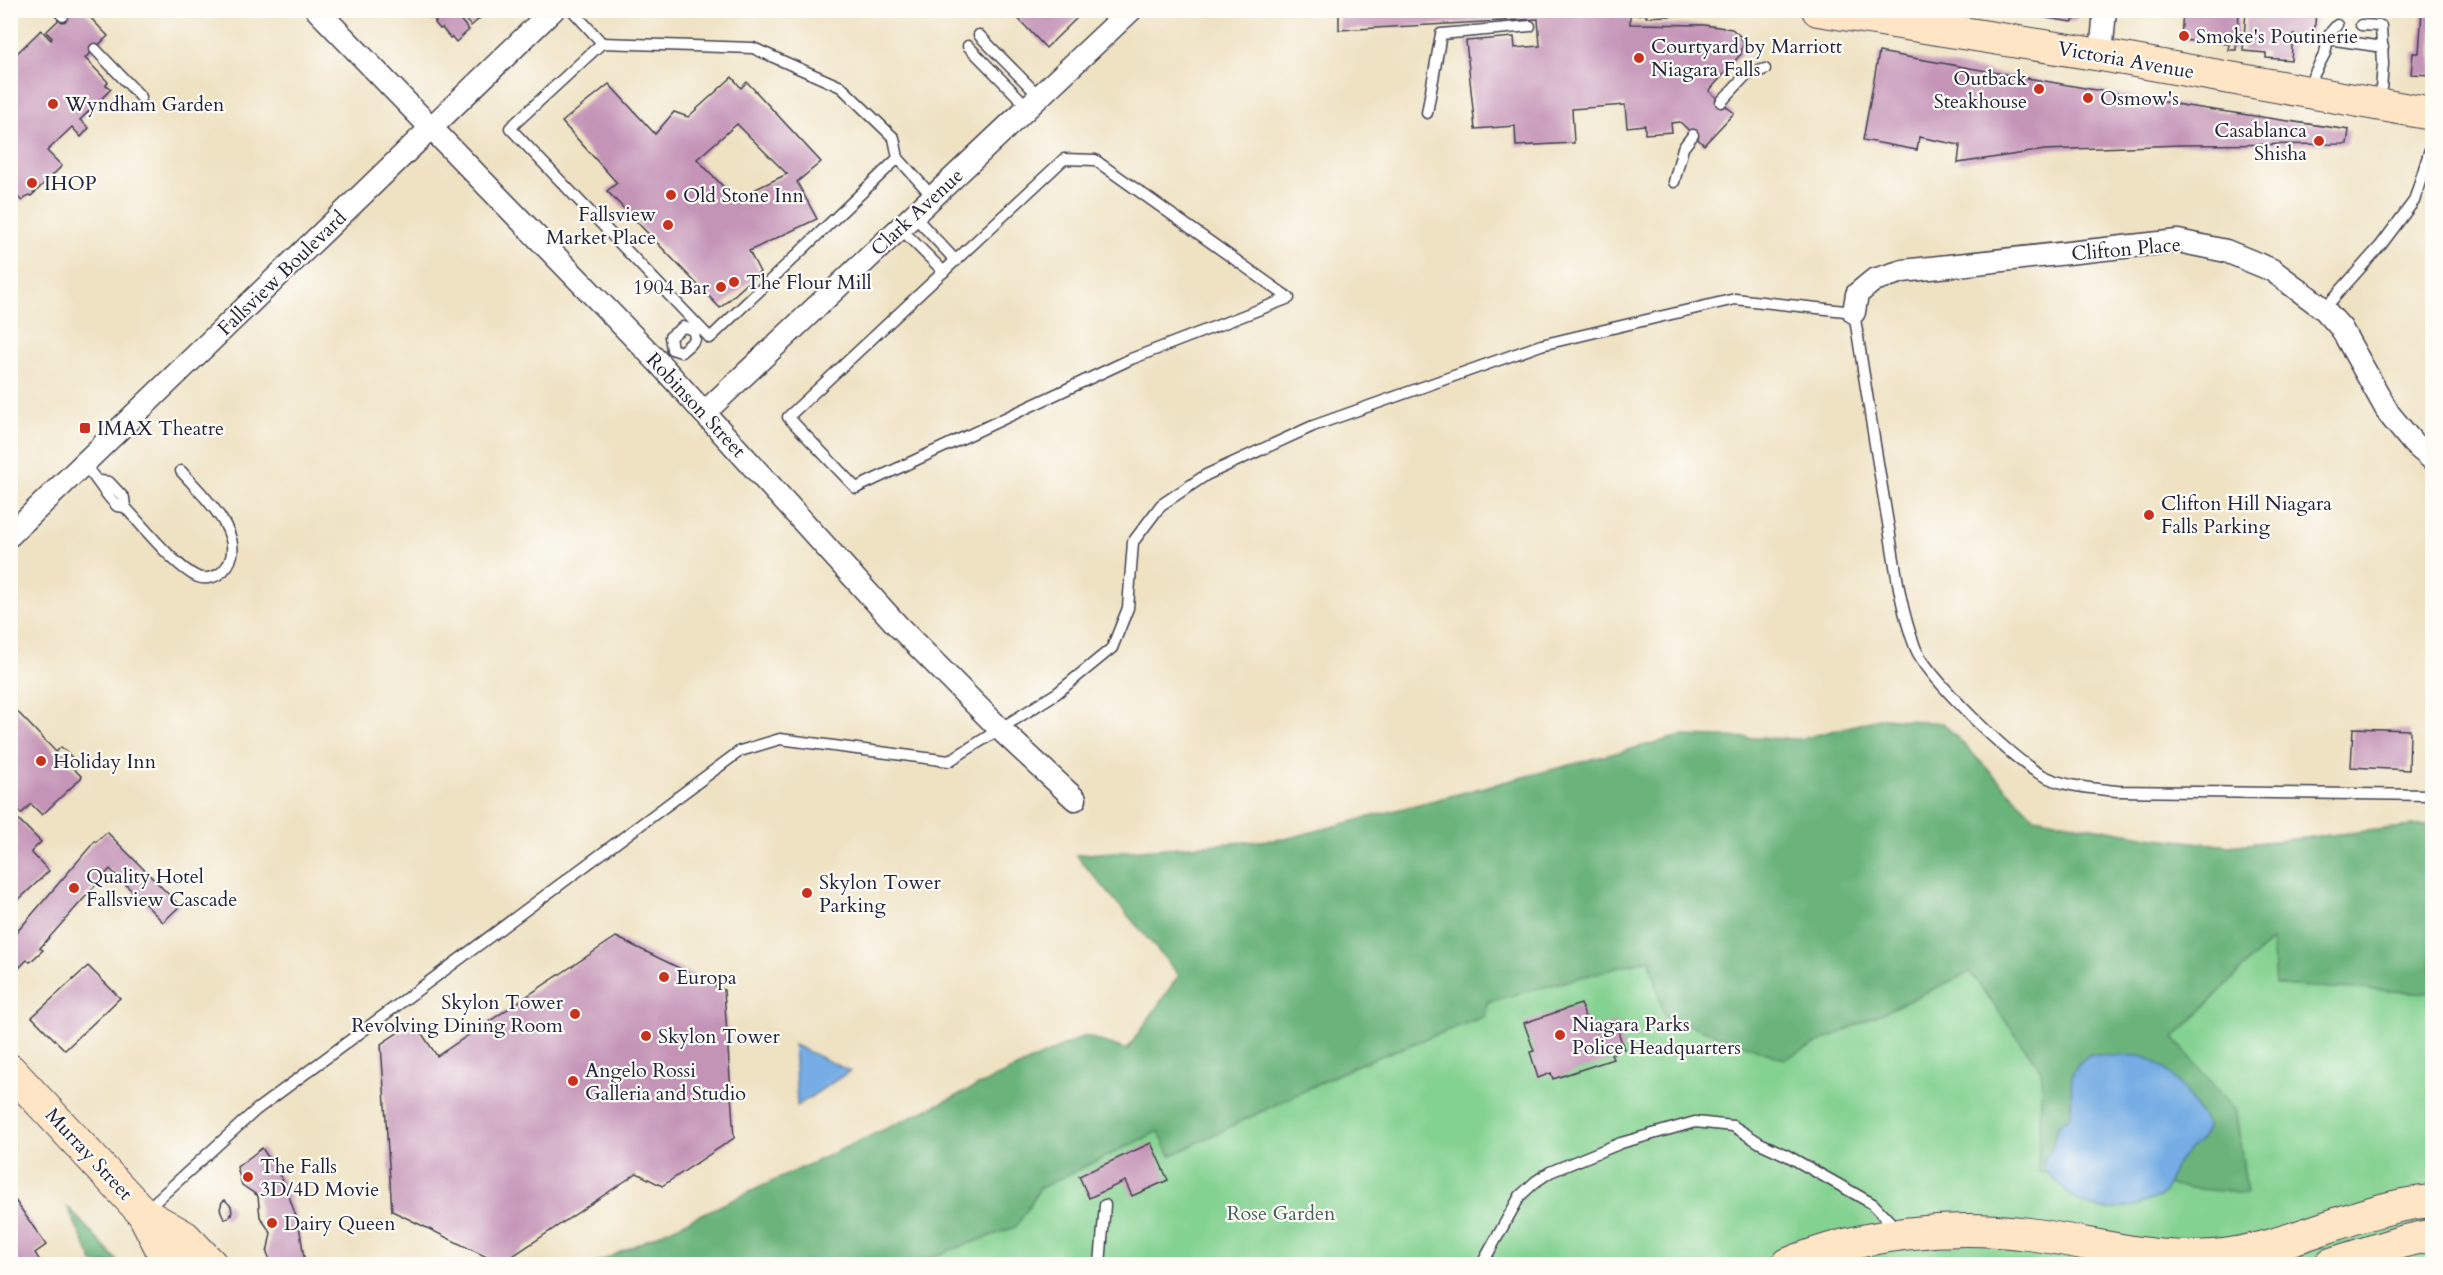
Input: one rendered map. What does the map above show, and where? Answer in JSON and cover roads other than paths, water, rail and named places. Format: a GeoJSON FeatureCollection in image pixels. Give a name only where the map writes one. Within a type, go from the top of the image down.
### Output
{"type":"FeatureCollection","features":[{"type":"Feature","properties":{"kind":"main road","name":"Victoria Avenue"},"geometry":{"type":"LineString","coordinates":[[1818,10],[2101,55],[2433,114]]}},
{"type":"Feature","properties":{"kind":"main road","name":"Murray Street"},"geometry":{"type":"LineString","coordinates":[[10,1070],[143,1213],[162,1250],[176,1264]]}},
{"type":"Feature","properties":{"kind":"main road"},"geometry":{"type":"LineString","coordinates":[[1788,1264],[1844,1246],[1895,1235],[1947,1230],[2004,1232],[2161,1256],[2214,1256],[2268,1248],[2366,1215],[2430,1201]]}},
{"type":"Feature","properties":{"kind":"main road","name":"Murray Street"},"geometry":{"type":"LineString","coordinates":[[143,1213],[185,1237],[211,1264]]}},
{"type":"Feature","properties":{"kind":"main road"},"geometry":{"type":"LineString","coordinates":[[2331,1264],[2401,1242],[2433,1235]]}},
{"type":"Feature","properties":{"kind":"street","name":"Robinson Street"},"geometry":{"type":"LineString","coordinates":[[317,10],[432,127],[665,356],[704,413],[897,624],[1001,730],[1075,799]]}},
{"type":"Feature","properties":{"kind":"street","name":"Fallsview Boulevard"},"geometry":{"type":"LineString","coordinates":[[10,535],[553,10]]}},
{"type":"Feature","properties":{"kind":"street","name":"Clark Avenue"},"geometry":{"type":"LineString","coordinates":[[704,413],[1131,10]]}},
{"type":"Feature","properties":{"kind":"street"},"geometry":{"type":"LineString","coordinates":[[2101,55],[2105,10]]}},
{"type":"Feature","properties":{"kind":"street","name":"Clifton Place"},"geometry":{"type":"LineString","coordinates":[[1854,312],[1857,294],[1874,280],[1903,271],[2178,241],[2226,251],[2272,270],[2324,309],[2341,328],[2389,414],[2413,443],[2433,459]]}},
{"type":"Feature","properties":{"kind":"lane"},"geometry":{"type":"LineString","coordinates":[[572,10],[602,43]]}},
{"type":"Feature","properties":{"kind":"lane"},"geometry":{"type":"LineString","coordinates":[[2306,92],[2325,53],[2331,30],[2337,25]]}},
{"type":"Feature","properties":{"kind":"lane"},"geometry":{"type":"LineString","coordinates":[[2361,25],[2381,26],[2383,47],[2380,105]]}},
{"type":"Feature","properties":{"kind":"lane"},"geometry":{"type":"LineString","coordinates":[[1427,113],[1441,34],[1530,26]]}},
{"type":"Feature","properties":{"kind":"lane"},"geometry":{"type":"LineString","coordinates":[[979,35],[1033,102]]}},
{"type":"Feature","properties":{"kind":"lane"},"geometry":{"type":"LineString","coordinates":[[2328,39],[2383,47]]}},
{"type":"Feature","properties":{"kind":"lane"},"geometry":{"type":"LineString","coordinates":[[898,158],[710,338],[696,328],[510,128],[602,43],[753,48],[841,87],[894,138],[898,158],[933,196]]}},
{"type":"Feature","properties":{"kind":"lane"},"geometry":{"type":"LineString","coordinates":[[968,46],[1033,102]]}},
{"type":"Feature","properties":{"kind":"lane"},"geometry":{"type":"LineString","coordinates":[[95,49],[141,98]]}},
{"type":"Feature","properties":{"kind":"lane"},"geometry":{"type":"LineString","coordinates":[[1721,102],[1745,76],[1765,69]]}},
{"type":"Feature","properties":{"kind":"lane"},"geometry":{"type":"LineString","coordinates":[[1674,182],[1683,148],[1693,135]]}},
{"type":"Feature","properties":{"kind":"lane"},"geometry":{"type":"LineString","coordinates":[[2324,309],[2387,237],[2414,201],[2433,142]]}},
{"type":"Feature","properties":{"kind":"lane"},"geometry":{"type":"LineString","coordinates":[[1064,159],[1095,160],[1289,298],[1131,359],[856,488],[788,417],[944,272],[1064,159]]}},
{"type":"Feature","properties":{"kind":"lane"},"geometry":{"type":"LineString","coordinates":[[906,222],[956,261]]}},
{"type":"Feature","properties":{"kind":"lane"},"geometry":{"type":"LineString","coordinates":[[906,222],[944,272]]}},
{"type":"Feature","properties":{"kind":"lane"},"geometry":{"type":"LineString","coordinates":[[143,1213],[256,1110],[740,751],[780,739],[949,761],[1057,693],[1112,648],[1128,608],[1133,542],[1161,505],[1206,475],[1314,426],[1541,345],[1736,298],[1795,303],[1854,312],[1898,581],[1915,648],[1928,669],[2018,761],[2041,775],[2067,785],[2117,791],[2433,795]]}},
{"type":"Feature","properties":{"kind":"lane"},"geometry":{"type":"LineString","coordinates":[[683,327],[696,328],[695,340],[681,352],[665,356],[670,337],[683,327]]}},
{"type":"Feature","properties":{"kind":"lane"},"geometry":{"type":"LineString","coordinates":[[83,464],[100,481],[109,482],[124,498],[125,507],[182,567],[206,579],[219,574],[225,568],[231,556],[232,542],[228,528],[181,471]]}},
{"type":"Feature","properties":{"kind":"lane"},"geometry":{"type":"LineString","coordinates":[[1482,1264],[1520,1196],[1550,1172],[1621,1143],[1695,1122],[1733,1125],[1760,1143],[1859,1196],[1873,1204],[1894,1226],[1895,1235]]}},
{"type":"Feature","properties":{"kind":"lane"},"geometry":{"type":"LineString","coordinates":[[1100,1264],[1105,1205]]}},
{"type":"Feature","properties":{"kind":"water"},"geometry":{"type":"Polygon","coordinates":[[[794,1045],[850,1071],[797,1106],[794,1045]]]}},
{"type":"Feature","properties":{"kind":"water"},"geometry":{"type":"Polygon","coordinates":[[[2091,1054],[2137,1056],[2159,1065],[2178,1083],[2207,1126],[2203,1137],[2185,1153],[2176,1166],[2165,1193],[2149,1201],[2120,1209],[2093,1207],[2072,1196],[2043,1167],[2044,1160],[2053,1146],[2057,1126],[2070,1116],[2073,1074],[2082,1060],[2091,1054]]]}},
{"type":"Feature","properties":{"kind":"place","name":"Smoke's Poutinerie"},"geometry":{"type":"Point","coordinates":[2184,36]}},
{"type":"Feature","properties":{"kind":"place","name":"Courtyard by Marriott Niagara Falls"},"geometry":{"type":"Point","coordinates":[1639,58]}},
{"type":"Feature","properties":{"kind":"place","name":"Outback Steakhouse"},"geometry":{"type":"Point","coordinates":[2039,89]}},
{"type":"Feature","properties":{"kind":"place","name":"Osmow's"},"geometry":{"type":"Point","coordinates":[2088,98]}},
{"type":"Feature","properties":{"kind":"place","name":"Wyndham Garden"},"geometry":{"type":"Point","coordinates":[53,104]}},
{"type":"Feature","properties":{"kind":"place","name":"Casablanca Shisha"},"geometry":{"type":"Point","coordinates":[2319,141]}},
{"type":"Feature","properties":{"kind":"place","name":"IHOP"},"geometry":{"type":"Point","coordinates":[32,183]}},
{"type":"Feature","properties":{"kind":"place","name":"Old Stone Inn"},"geometry":{"type":"Point","coordinates":[671,195]}},
{"type":"Feature","properties":{"kind":"place","name":"Fallsview Market Place"},"geometry":{"type":"Point","coordinates":[668,225]}},
{"type":"Feature","properties":{"kind":"place","name":"The Flour Mill"},"geometry":{"type":"Point","coordinates":[734,282]}},
{"type":"Feature","properties":{"kind":"place","name":"1904 Bar"},"geometry":{"type":"Point","coordinates":[721,287]}},
{"type":"Feature","properties":{"kind":"place","name":"IMAX Theatre"},"geometry":{"type":"Point","coordinates":[85,428]}},
{"type":"Feature","properties":{"kind":"place","name":"Clifton Hill Niagara Falls Parking"},"geometry":{"type":"Point","coordinates":[2149,515]}},
{"type":"Feature","properties":{"kind":"place","name":"Holiday Inn"},"geometry":{"type":"Point","coordinates":[41,761]}},
{"type":"Feature","properties":{"kind":"place","name":"Quality Hotel Fallsview Cascade"},"geometry":{"type":"Point","coordinates":[74,888]}},
{"type":"Feature","properties":{"kind":"place","name":"Skylon Tower Parking"},"geometry":{"type":"Point","coordinates":[807,893]}},
{"type":"Feature","properties":{"kind":"place","name":"Europa"},"geometry":{"type":"Point","coordinates":[664,977]}},
{"type":"Feature","properties":{"kind":"place","name":"Skylon Tower Revolving Dining Room"},"geometry":{"type":"Point","coordinates":[575,1014]}},
{"type":"Feature","properties":{"kind":"place","name":"Niagara Parks Police Headquarters"},"geometry":{"type":"Point","coordinates":[1560,1035]}},
{"type":"Feature","properties":{"kind":"place","name":"Skylon Tower"},"geometry":{"type":"Point","coordinates":[646,1036]}},
{"type":"Feature","properties":{"kind":"place","name":"Angelo Rossi Galleria and Studio"},"geometry":{"type":"Point","coordinates":[573,1081]}},
{"type":"Feature","properties":{"kind":"place","name":"The Falls 3D/4D Movie"},"geometry":{"type":"Point","coordinates":[248,1177]}},
{"type":"Feature","properties":{"kind":"place","name":"Dairy Queen"},"geometry":{"type":"Point","coordinates":[272,1223]}},
{"type":"Feature","properties":{"kind":"park label","name":"Rose Garden"},"geometry":{"type":"Point","coordinates":[1281,1213]}}]}
